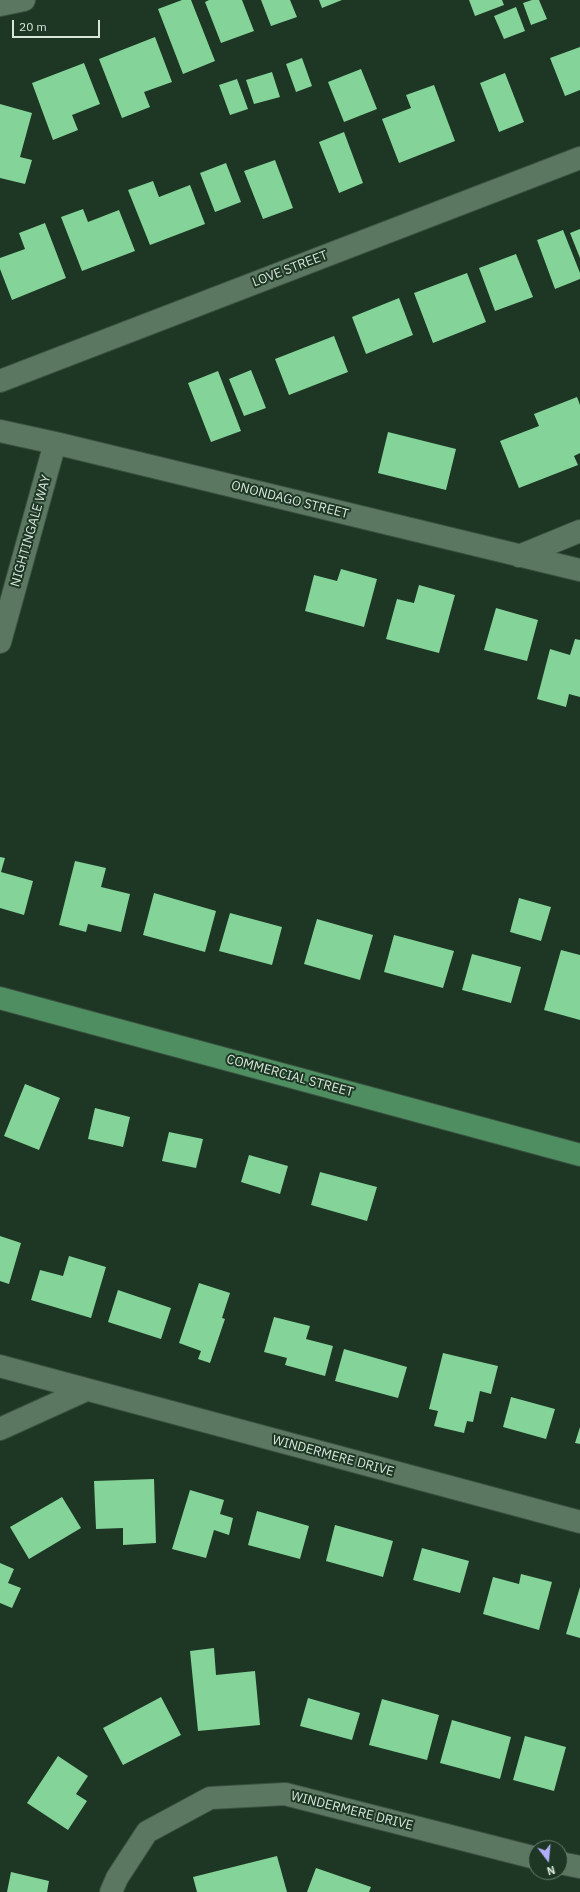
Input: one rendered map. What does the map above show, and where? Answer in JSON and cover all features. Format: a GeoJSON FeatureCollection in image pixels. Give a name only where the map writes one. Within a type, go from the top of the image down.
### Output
{"type":"FeatureCollection","features":[{"type":"Feature","properties":{"kind":"main road","name":"COMMERCIAL STREET"},"geometry":{"type":"LineString","coordinates":[[0,998],[580,1155]]}},
{"type":"Feature","properties":{"kind":"street"},"geometry":{"type":"LineString","coordinates":[[0,5],[24,0]]}},
{"type":"Feature","properties":{"kind":"street","name":"LOVE STREET"},"geometry":{"type":"LineString","coordinates":[[0,381],[580,158]]}},
{"type":"Feature","properties":{"kind":"street","name":"ONONDAGO STREET"},"geometry":{"type":"LineString","coordinates":[[0,431],[580,570]]}},
{"type":"Feature","properties":{"kind":"street","name":"NIGHTINGALE WAY"},"geometry":{"type":"LineString","coordinates":[[0,642],[55,443]]}},
{"type":"Feature","properties":{"kind":"street"},"geometry":{"type":"LineString","coordinates":[[519,556],[580,531]]}},
{"type":"Feature","properties":{"kind":"street","name":"WINDERMERE DRIVE"},"geometry":{"type":"LineString","coordinates":[[0,1366],[580,1522]]}},
{"type":"Feature","properties":{"kind":"street"},"geometry":{"type":"LineString","coordinates":[[0,1429],[86,1390]]}},
{"type":"Feature","properties":{"kind":"street","name":"WINDERMERE DRIVE"},"geometry":{"type":"LineString","coordinates":[[111,1892],[117,1878],[147,1832],[210,1798],[284,1794],[528,1856]]}},
{"type":"Feature","properties":{"kind":"street"},"geometry":{"type":"LineString","coordinates":[[568,1865],[580,1867]]}},
{"type":"Feature","properties":{"kind":"building"},"geometry":{"type":"Polygon","coordinates":[[[182,0],[191,0],[215,61],[183,74],[158,9],[182,0]]]}},
{"type":"Feature","properties":{"kind":"building"},"geometry":{"type":"Polygon","coordinates":[[[209,0],[242,0],[254,31],[221,43],[205,2],[209,0]]]}},
{"type":"Feature","properties":{"kind":"building"},"geometry":{"type":"Polygon","coordinates":[[[261,0],[290,0],[297,17],[271,26],[261,0]]]}},
{"type":"Feature","properties":{"kind":"building"},"geometry":{"type":"Polygon","coordinates":[[[319,0],[342,0],[322,8],[319,0]]]}},
{"type":"Feature","properties":{"kind":"building"},"geometry":{"type":"Polygon","coordinates":[[[469,0],[502,0],[504,5],[475,16],[469,0]]]}},
{"type":"Feature","properties":{"kind":"building"},"geometry":{"type":"Polygon","coordinates":[[[532,0],[539,0],[547,19],[531,25],[523,3],[532,0]]]}},
{"type":"Feature","properties":{"kind":"building"},"geometry":{"type":"Polygon","coordinates":[[[516,7],[525,31],[504,39],[494,16],[516,7]]]}},
{"type":"Feature","properties":{"kind":"building"},"geometry":{"type":"Polygon","coordinates":[[[155,37],[172,82],[144,92],[150,107],[122,118],[99,59],[155,37]]]}},
{"type":"Feature","properties":{"kind":"building"},"geometry":{"type":"Polygon","coordinates":[[[580,47],[580,90],[565,96],[550,58],[580,47]]]}},
{"type":"Feature","properties":{"kind":"building"},"geometry":{"type":"Polygon","coordinates":[[[302,58],[312,86],[296,92],[286,64],[302,58]]]}},
{"type":"Feature","properties":{"kind":"building"},"geometry":{"type":"Polygon","coordinates":[[[84,63],[100,104],[72,115],[78,130],[53,140],[32,83],[84,63]]]}},
{"type":"Feature","properties":{"kind":"building"},"geometry":{"type":"Polygon","coordinates":[[[361,69],[377,109],[344,122],[328,82],[361,69]]]}},
{"type":"Feature","properties":{"kind":"building"},"geometry":{"type":"Polygon","coordinates":[[[272,72],[280,97],[254,104],[246,80],[272,72]]]}},
{"type":"Feature","properties":{"kind":"building"},"geometry":{"type":"Polygon","coordinates":[[[505,73],[524,122],[499,132],[480,83],[505,73]]]}},
{"type":"Feature","properties":{"kind":"building"},"geometry":{"type":"Polygon","coordinates":[[[237,79],[248,109],[230,115],[219,85],[237,79]]]}},
{"type":"Feature","properties":{"kind":"building"},"geometry":{"type":"Polygon","coordinates":[[[434,85],[455,141],[399,163],[382,119],[411,108],[406,95],[434,85]]]}},
{"type":"Feature","properties":{"kind":"building"},"geometry":{"type":"Polygon","coordinates":[[[0,104],[32,113],[20,157],[32,160],[25,184],[0,178],[0,104]]]}},
{"type":"Feature","properties":{"kind":"building"},"geometry":{"type":"Polygon","coordinates":[[[344,132],[363,183],[339,193],[319,142],[344,132]]]}},
{"type":"Feature","properties":{"kind":"building"},"geometry":{"type":"Polygon","coordinates":[[[275,160],[293,208],[263,219],[244,171],[275,160]]]}},
{"type":"Feature","properties":{"kind":"building"},"geometry":{"type":"Polygon","coordinates":[[[226,163],[241,202],[215,212],[200,173],[226,163]]]}},
{"type":"Feature","properties":{"kind":"building"},"geometry":{"type":"Polygon","coordinates":[[[153,181],[159,197],[190,185],[205,224],[150,245],[128,190],[153,181]]]}},
{"type":"Feature","properties":{"kind":"building"},"geometry":{"type":"Polygon","coordinates":[[[83,209],[88,222],[119,210],[135,251],[82,271],[61,217],[83,209]]]}},
{"type":"Feature","properties":{"kind":"building"},"geometry":{"type":"Polygon","coordinates":[[[45,223],[66,278],[12,300],[0,269],[0,258],[25,249],[19,233],[45,223]]]}},
{"type":"Feature","properties":{"kind":"building"},"geometry":{"type":"Polygon","coordinates":[[[580,229],[580,258],[570,233],[580,229]]]}},
{"type":"Feature","properties":{"kind":"building"},"geometry":{"type":"Polygon","coordinates":[[[563,230],[580,273],[580,279],[555,289],[537,240],[563,230]]]}},
{"type":"Feature","properties":{"kind":"building"},"geometry":{"type":"Polygon","coordinates":[[[516,254],[533,297],[495,311],[479,268],[516,254]]]}},
{"type":"Feature","properties":{"kind":"building"},"geometry":{"type":"Polygon","coordinates":[[[467,273],[486,322],[433,343],[414,293],[467,273]]]}},
{"type":"Feature","properties":{"kind":"building"},"geometry":{"type":"Polygon","coordinates":[[[399,298],[413,335],[366,354],[352,317],[399,298]]]}},
{"type":"Feature","properties":{"kind":"building"},"geometry":{"type":"Polygon","coordinates":[[[334,336],[348,372],[289,395],[275,359],[334,336]]]}},
{"type":"Feature","properties":{"kind":"building"},"geometry":{"type":"Polygon","coordinates":[[[251,370],[266,408],[244,416],[229,379],[251,370]]]}},
{"type":"Feature","properties":{"kind":"building"},"geometry":{"type":"Polygon","coordinates":[[[218,371],[241,431],[211,442],[188,383],[218,371]]]}},
{"type":"Feature","properties":{"kind":"building"},"geometry":{"type":"Polygon","coordinates":[[[577,397],[580,405],[580,453],[574,456],[578,465],[519,488],[500,441],[539,426],[534,414],[577,397]]]}},
{"type":"Feature","properties":{"kind":"building"},"geometry":{"type":"Polygon","coordinates":[[[388,432],[456,449],[446,490],[378,473],[388,432]]]}},
{"type":"Feature","properties":{"kind":"building"},"geometry":{"type":"Polygon","coordinates":[[[341,569],[377,579],[364,627],[305,611],[314,575],[337,581],[341,569]]]}},
{"type":"Feature","properties":{"kind":"building"},"geometry":{"type":"Polygon","coordinates":[[[419,585],[455,595],[439,653],[386,639],[397,599],[414,603],[419,585]]]}},
{"type":"Feature","properties":{"kind":"building"},"geometry":{"type":"Polygon","coordinates":[[[496,608],[538,620],[527,661],[484,650],[496,608]]]}},
{"type":"Feature","properties":{"kind":"building"},"geometry":{"type":"Polygon","coordinates":[[[575,639],[580,640],[580,697],[569,694],[566,707],[537,699],[550,649],[570,655],[575,639]]]}},
{"type":"Feature","properties":{"kind":"building"},"geometry":{"type":"Polygon","coordinates":[[[0,857],[5,858],[1,872],[33,881],[24,915],[0,908],[0,857]]]}},
{"type":"Feature","properties":{"kind":"building"},"geometry":{"type":"Polygon","coordinates":[[[75,861],[106,868],[101,887],[130,894],[121,932],[88,924],[86,932],[59,925],[75,861]]]}},
{"type":"Feature","properties":{"kind":"building"},"geometry":{"type":"Polygon","coordinates":[[[154,893],[216,911],[205,952],[143,935],[154,893]]]}},
{"type":"Feature","properties":{"kind":"building"},"geometry":{"type":"Polygon","coordinates":[[[519,898],[551,907],[541,941],[510,932],[519,898]]]}},
{"type":"Feature","properties":{"kind":"building"},"geometry":{"type":"Polygon","coordinates":[[[230,913],[282,927],[272,965],[219,951],[230,913]]]}},
{"type":"Feature","properties":{"kind":"building"},"geometry":{"type":"Polygon","coordinates":[[[317,919],[373,935],[360,980],[304,964],[317,919]]]}},
{"type":"Feature","properties":{"kind":"building"},"geometry":{"type":"Polygon","coordinates":[[[394,935],[454,951],[443,988],[384,972],[394,935]]]}},
{"type":"Feature","properties":{"kind":"building"},"geometry":{"type":"Polygon","coordinates":[[[561,950],[580,955],[580,1020],[544,1010],[561,950]]]}},
{"type":"Feature","properties":{"kind":"building"},"geometry":{"type":"Polygon","coordinates":[[[472,954],[521,967],[511,1003],[462,990],[472,954]]]}},
{"type":"Feature","properties":{"kind":"building"},"geometry":{"type":"Polygon","coordinates":[[[25,1084],[60,1098],[39,1150],[4,1136],[25,1084]]]}},
{"type":"Feature","properties":{"kind":"building"},"geometry":{"type":"Polygon","coordinates":[[[95,1108],[130,1117],[123,1147],[88,1139],[95,1108]]]}},
{"type":"Feature","properties":{"kind":"building"},"geometry":{"type":"Polygon","coordinates":[[[169,1132],[203,1139],[196,1168],[162,1161],[169,1132]]]}},
{"type":"Feature","properties":{"kind":"building"},"geometry":{"type":"Polygon","coordinates":[[[249,1155],[288,1166],[280,1194],[241,1182],[249,1155]]]}},
{"type":"Feature","properties":{"kind":"building"},"geometry":{"type":"Polygon","coordinates":[[[320,1172],[377,1187],[367,1221],[311,1205],[320,1172]]]}},
{"type":"Feature","properties":{"kind":"building"},"geometry":{"type":"Polygon","coordinates":[[[0,1236],[21,1243],[9,1284],[0,1281],[0,1236]]]}},
{"type":"Feature","properties":{"kind":"building"},"geometry":{"type":"Polygon","coordinates":[[[69,1256],[106,1267],[91,1318],[31,1300],[40,1270],[63,1276],[69,1256]]]}},
{"type":"Feature","properties":{"kind":"building"},"geometry":{"type":"Polygon","coordinates":[[[199,1283],[230,1293],[222,1318],[225,1319],[210,1363],[198,1359],[201,1351],[179,1343],[199,1283]]]}},
{"type":"Feature","properties":{"kind":"building"},"geometry":{"type":"Polygon","coordinates":[[[118,1290],[171,1308],[161,1339],[108,1322],[118,1290]]]}},
{"type":"Feature","properties":{"kind":"building"},"geometry":{"type":"Polygon","coordinates":[[[274,1317],[310,1326],[306,1339],[333,1346],[325,1376],[285,1365],[287,1358],[264,1352],[274,1317]]]}},
{"type":"Feature","properties":{"kind":"building"},"geometry":{"type":"Polygon","coordinates":[[[344,1349],[407,1367],[398,1398],[335,1381],[344,1349]]]}},
{"type":"Feature","properties":{"kind":"building"},"geometry":{"type":"Polygon","coordinates":[[[443,1353],[498,1366],[491,1394],[480,1391],[473,1422],[467,1421],[464,1433],[434,1426],[438,1411],[429,1409],[443,1353]]]}},
{"type":"Feature","properties":{"kind":"building"},"geometry":{"type":"Polygon","coordinates":[[[511,1397],[555,1409],[546,1439],[503,1427],[511,1397]]]}},
{"type":"Feature","properties":{"kind":"building"},"geometry":{"type":"Polygon","coordinates":[[[580,1427],[580,1444],[575,1443],[580,1427]]]}},
{"type":"Feature","properties":{"kind":"building"},"geometry":{"type":"Polygon","coordinates":[[[154,1479],[156,1543],[123,1545],[123,1528],[96,1529],[94,1481],[154,1479]]]}},
{"type":"Feature","properties":{"kind":"building"},"geometry":{"type":"Polygon","coordinates":[[[190,1490],[224,1500],[220,1514],[233,1518],[229,1535],[214,1530],[206,1558],[172,1549],[190,1490]]]}},
{"type":"Feature","properties":{"kind":"building"},"geometry":{"type":"Polygon","coordinates":[[[62,1497],[81,1528],[29,1559],[10,1527],[62,1497]]]}},
{"type":"Feature","properties":{"kind":"building"},"geometry":{"type":"Polygon","coordinates":[[[257,1511],[309,1526],[300,1559],[248,1545],[257,1511]]]}},
{"type":"Feature","properties":{"kind":"building"},"geometry":{"type":"Polygon","coordinates":[[[335,1525],[393,1541],[383,1577],[326,1561],[335,1525]]]}},
{"type":"Feature","properties":{"kind":"building"},"geometry":{"type":"Polygon","coordinates":[[[422,1548],[469,1561],[460,1593],[413,1580],[422,1548]]]}},
{"type":"Feature","properties":{"kind":"building"},"geometry":{"type":"Polygon","coordinates":[[[0,1563],[14,1569],[8,1583],[21,1588],[12,1608],[0,1603],[0,1563]]]}},
{"type":"Feature","properties":{"kind":"building"},"geometry":{"type":"Polygon","coordinates":[[[521,1574],[552,1582],[539,1630],[483,1614],[493,1577],[519,1584],[521,1574]]]}},
{"type":"Feature","properties":{"kind":"building"},"geometry":{"type":"Polygon","coordinates":[[[580,1587],[580,1638],[566,1634],[580,1587]]]}},
{"type":"Feature","properties":{"kind":"building"},"geometry":{"type":"Polygon","coordinates":[[[214,1648],[216,1675],[255,1671],[260,1725],[198,1731],[190,1651],[214,1648]]]}},
{"type":"Feature","properties":{"kind":"building"},"geometry":{"type":"Polygon","coordinates":[[[161,1697],[181,1735],[123,1765],[103,1728],[161,1697]]]}},
{"type":"Feature","properties":{"kind":"building"},"geometry":{"type":"Polygon","coordinates":[[[308,1698],[360,1713],[352,1740],[300,1726],[308,1698]]]}},
{"type":"Feature","properties":{"kind":"building"},"geometry":{"type":"Polygon","coordinates":[[[382,1699],[439,1715],[427,1760],[369,1745],[382,1699]]]}},
{"type":"Feature","properties":{"kind":"building"},"geometry":{"type":"Polygon","coordinates":[[[452,1720],[511,1737],[500,1779],[440,1763],[452,1720]]]}},
{"type":"Feature","properties":{"kind":"building"},"geometry":{"type":"Polygon","coordinates":[[[525,1736],[566,1747],[554,1791],[513,1780],[525,1736]]]}},
{"type":"Feature","properties":{"kind":"building"},"geometry":{"type":"Polygon","coordinates":[[[58,1756],[88,1776],[76,1794],[87,1801],[68,1830],[27,1803],[58,1756]]]}},
{"type":"Feature","properties":{"kind":"building"},"geometry":{"type":"Polygon","coordinates":[[[277,1856],[287,1892],[197,1892],[193,1877],[277,1856]]]}},
{"type":"Feature","properties":{"kind":"building"},"geometry":{"type":"Polygon","coordinates":[[[316,1868],[371,1887],[369,1892],[307,1892],[316,1868]]]}},
{"type":"Feature","properties":{"kind":"building"},"geometry":{"type":"Polygon","coordinates":[[[11,1872],[49,1881],[47,1892],[7,1892],[11,1872]]]}}]}
